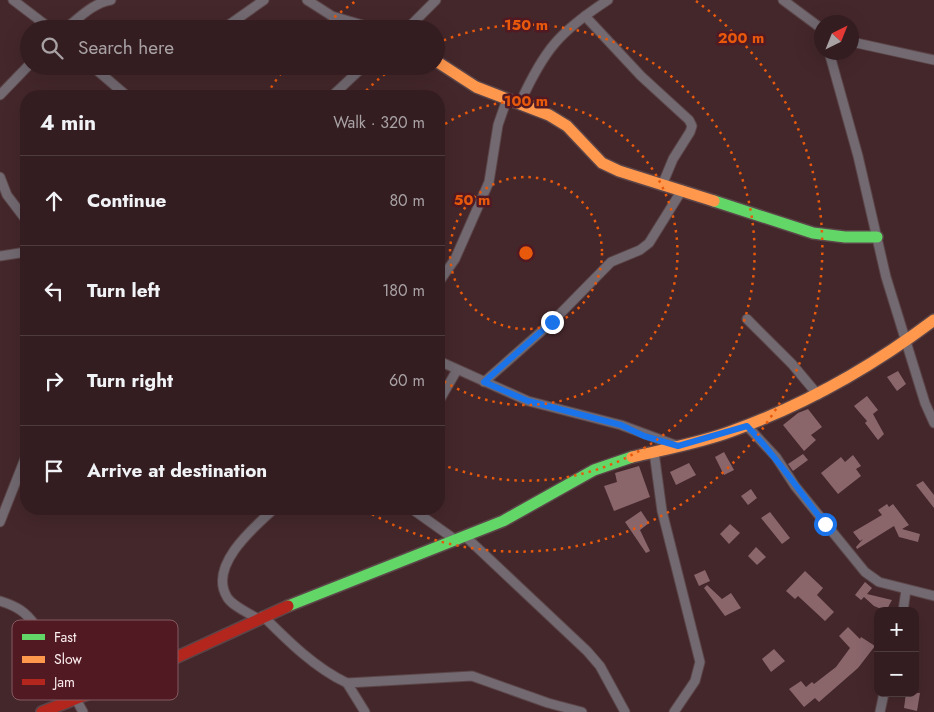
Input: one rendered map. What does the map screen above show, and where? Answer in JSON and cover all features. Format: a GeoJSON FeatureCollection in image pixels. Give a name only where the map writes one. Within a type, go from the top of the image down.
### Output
{"type":"FeatureCollection","features":[{"type":"Feature","properties":{"kind":"street"},"geometry":{"type":"LineString","coordinates":[[12,0],[39,20]]}},
{"type":"Feature","properties":{"kind":"street"},"geometry":{"type":"LineString","coordinates":[[76,20],[91,8],[111,0]]}},
{"type":"Feature","properties":{"kind":"street"},"geometry":{"type":"LineString","coordinates":[[236,20],[264,0]]}},
{"type":"Feature","properties":{"kind":"street"},"geometry":{"type":"LineString","coordinates":[[307,0],[332,16],[346,20]]}},
{"type":"Feature","properties":{"kind":"street"},"geometry":{"type":"LineString","coordinates":[[416,20],[436,0]]}},
{"type":"Feature","properties":{"kind":"street"},"geometry":{"type":"LineString","coordinates":[[520,103],[542,58],[572,25],[608,0]]}},
{"type":"Feature","properties":{"kind":"street"},"geometry":{"type":"LineString","coordinates":[[784,0],[814,23]]}},
{"type":"Feature","properties":{"kind":"street"},"geometry":{"type":"LineString","coordinates":[[585,16],[641,76],[689,120],[692,126],[673,159],[663,183]]}},
{"type":"Feature","properties":{"kind":"street"},"geometry":{"type":"LineString","coordinates":[[859,44],[934,60]]}},
{"type":"Feature","properties":{"kind":"street"},"geometry":{"type":"LineString","coordinates":[[831,60],[858,156],[886,277],[925,403],[934,423]]}},
{"type":"Feature","properties":{"kind":"street"},"geometry":{"type":"LineString","coordinates":[[445,67],[476,87],[549,115],[567,126],[602,163],[619,171],[663,183],[812,233],[845,237],[877,237]]}},
{"type":"Feature","properties":{"kind":"street"},"geometry":{"type":"LineString","coordinates":[[0,95],[20,74]]}},
{"type":"Feature","properties":{"kind":"street"},"geometry":{"type":"LineString","coordinates":[[102,75],[120,90]]}},
{"type":"Feature","properties":{"kind":"street"},"geometry":{"type":"LineString","coordinates":[[338,90],[354,75]]}},
{"type":"Feature","properties":{"kind":"street"},"geometry":{"type":"LineString","coordinates":[[445,273],[455,259],[489,182],[498,125],[507,99]]}},
{"type":"Feature","properties":{"kind":"street"},"geometry":{"type":"LineString","coordinates":[[0,178],[7,195],[20,212]]}},
{"type":"Feature","properties":{"kind":"street"},"geometry":{"type":"LineString","coordinates":[[484,382],[552,322],[611,262],[640,250],[649,243],[682,190]]}},
{"type":"Feature","properties":{"kind":"street"},"geometry":{"type":"LineString","coordinates":[[0,256],[20,253]]}},
{"type":"Feature","properties":{"kind":"street"},"geometry":{"type":"LineString","coordinates":[[747,319],[792,364],[818,395]]}},
{"type":"Feature","properties":{"kind":"street"},"geometry":{"type":"LineString","coordinates":[[178,656],[261,617],[442,547],[503,521],[594,470],[620,460],[747,426],[818,395],[906,341],[934,320]]}},
{"type":"Feature","properties":{"kind":"street"},"geometry":{"type":"LineString","coordinates":[[445,363],[528,401],[613,423],[678,446]]}},
{"type":"Feature","properties":{"kind":"street"},"geometry":{"type":"LineString","coordinates":[[445,391],[458,370]]}},
{"type":"Feature","properties":{"kind":"street"},"geometry":{"type":"LineString","coordinates":[[747,426],[776,457],[795,486],[865,572],[879,582],[934,596]]}},
{"type":"Feature","properties":{"kind":"street"},"geometry":{"type":"LineString","coordinates":[[654,452],[662,511],[700,662],[695,681],[674,712]]}},
{"type":"Feature","properties":{"kind":"street"},"geometry":{"type":"LineString","coordinates":[[0,522],[20,471]]}},
{"type":"Feature","properties":{"kind":"street"},"geometry":{"type":"LineString","coordinates":[[0,492],[9,498]]}},
{"type":"Feature","properties":{"kind":"street"},"geometry":{"type":"LineString","coordinates":[[268,515],[233,551],[228,560],[222,584],[227,598],[261,617],[334,676],[348,683],[472,676],[548,704],[582,712]]}},
{"type":"Feature","properties":{"kind":"street"},"geometry":{"type":"LineString","coordinates":[[421,515],[462,539],[588,651],[600,666],[625,712]]}},
{"type":"Feature","properties":{"kind":"street"},"geometry":{"type":"LineString","coordinates":[[442,529],[442,547]]}},
{"type":"Feature","properties":{"kind":"street"},"geometry":{"type":"LineString","coordinates":[[903,607],[906,590]]}},
{"type":"Feature","properties":{"kind":"street"},"geometry":{"type":"LineString","coordinates":[[0,601],[16,606],[26,613],[31,620]]}},
{"type":"Feature","properties":{"kind":"street"},"geometry":{"type":"LineString","coordinates":[[348,683],[365,712]]}},
{"type":"Feature","properties":{"kind":"street"},"geometry":{"type":"LineString","coordinates":[[879,712],[883,697]]}},
{"type":"Feature","properties":{"kind":"street"},"geometry":{"type":"LineString","coordinates":[[42,712],[69,700]]}},
{"type":"Feature","properties":{"kind":"street"},"geometry":{"type":"LineString","coordinates":[[75,700],[83,712]]}},
{"type":"Feature","properties":{"kind":"building"},"geometry":{"type":"Polygon","coordinates":[[[898,371],[906,384],[897,391],[887,377],[898,371]]]}},
{"type":"Feature","properties":{"kind":"building"},"geometry":{"type":"Polygon","coordinates":[[[867,396],[878,410],[873,414],[884,434],[878,440],[865,423],[867,421],[854,406],[867,396]]]}},
{"type":"Feature","properties":{"kind":"building"},"geometry":{"type":"Polygon","coordinates":[[[808,409],[822,427],[811,435],[816,440],[804,451],[783,425],[798,413],[808,409]]]}},
{"type":"Feature","properties":{"kind":"building"},"geometry":{"type":"Polygon","coordinates":[[[724,452],[734,470],[724,475],[715,457],[724,452]]]}},
{"type":"Feature","properties":{"kind":"building"},"geometry":{"type":"Polygon","coordinates":[[[803,454],[808,460],[793,471],[788,464],[803,454]]]}},
{"type":"Feature","properties":{"kind":"building"},"geometry":{"type":"Polygon","coordinates":[[[853,455],[861,466],[856,469],[861,476],[838,494],[821,473],[841,457],[845,462],[853,455]]]}},
{"type":"Feature","properties":{"kind":"building"},"geometry":{"type":"Polygon","coordinates":[[[689,463],[696,475],[676,485],[670,472],[689,463]]]}},
{"type":"Feature","properties":{"kind":"building"},"geometry":{"type":"Polygon","coordinates":[[[639,466],[650,497],[614,511],[604,486],[617,482],[615,473],[639,466]]]}},
{"type":"Feature","properties":{"kind":"building"},"geometry":{"type":"Polygon","coordinates":[[[923,481],[934,495],[934,508],[916,485],[923,481]]]}},
{"type":"Feature","properties":{"kind":"building"},"geometry":{"type":"Polygon","coordinates":[[[751,489],[757,498],[748,505],[741,496],[751,489]]]}},
{"type":"Feature","properties":{"kind":"building"},"geometry":{"type":"Polygon","coordinates":[[[887,504],[889,507],[893,504],[909,525],[902,529],[920,534],[918,542],[899,537],[894,526],[857,549],[856,547],[863,539],[860,541],[853,532],[882,515],[878,510],[887,504]]]}},
{"type":"Feature","properties":{"kind":"building"},"geometry":{"type":"Polygon","coordinates":[[[641,511],[649,523],[640,530],[650,551],[646,553],[625,522],[641,511]]]}},
{"type":"Feature","properties":{"kind":"building"},"geometry":{"type":"Polygon","coordinates":[[[770,512],[790,538],[782,544],[761,518],[770,512]]]}},
{"type":"Feature","properties":{"kind":"building"},"geometry":{"type":"Polygon","coordinates":[[[730,524],[740,533],[729,544],[720,534],[730,524]]]}},
{"type":"Feature","properties":{"kind":"building"},"geometry":{"type":"Polygon","coordinates":[[[756,547],[766,557],[757,565],[748,556],[756,547]]]}},
{"type":"Feature","properties":{"kind":"building"},"geometry":{"type":"Polygon","coordinates":[[[705,570],[710,581],[699,586],[694,575],[705,570]]]}},
{"type":"Feature","properties":{"kind":"building"},"geometry":{"type":"Polygon","coordinates":[[[805,571],[823,588],[817,595],[834,612],[825,621],[798,596],[795,599],[786,591],[805,571]]]}},
{"type":"Feature","properties":{"kind":"building"},"geometry":{"type":"Polygon","coordinates":[[[865,582],[872,588],[867,594],[892,600],[888,607],[876,607],[864,597],[861,600],[855,595],[865,582]]]}},
{"type":"Feature","properties":{"kind":"building"},"geometry":{"type":"Polygon","coordinates":[[[707,585],[722,599],[731,593],[741,608],[725,616],[704,588],[707,585]]]}},
{"type":"Feature","properties":{"kind":"building"},"geometry":{"type":"Polygon","coordinates":[[[848,627],[860,639],[861,637],[874,645],[874,647],[858,668],[819,702],[815,698],[804,707],[789,689],[801,681],[806,687],[812,682],[814,684],[836,667],[850,648],[839,636],[848,627]]]}},
{"type":"Feature","properties":{"kind":"building"},"geometry":{"type":"Polygon","coordinates":[[[774,649],[785,661],[771,672],[762,659],[774,649]]]}},
{"type":"Feature","properties":{"kind":"building"},"geometry":{"type":"Polygon","coordinates":[[[920,693],[917,711],[904,708],[905,697],[919,697],[920,693]]]}},
{"type":"Feature","properties":{"kind":"traffic: fast"},"geometry":{"type":"LineString","coordinates":[[714,201],[813,233],[845,237],[877,237]]}},
{"type":"Feature","properties":{"kind":"traffic: fast"},"geometry":{"type":"LineString","coordinates":[[288,606],[503,521],[594,470],[632,457]]}},
{"type":"Feature","properties":{"kind":"traffic: slow"},"geometry":{"type":"LineString","coordinates":[[445,67],[476,87],[549,115],[567,126],[602,163],[619,171],[714,201]]}},
{"type":"Feature","properties":{"kind":"traffic: slow"},"geometry":{"type":"LineString","coordinates":[[632,457],[720,435],[759,421],[837,383],[887,353],[934,320]]}},
{"type":"Feature","properties":{"kind":"traffic: jam"},"geometry":{"type":"LineString","coordinates":[[178,657],[288,606]]}},
{"type":"Feature","properties":{"kind":"traffic: jam"},"geometry":{"type":"LineString","coordinates":[[42,712],[72,700]]}},
{"type":"Feature","properties":{"kind":"route"},"geometry":{"type":"LineString","coordinates":[[552,322],[516,351],[484,382],[528,401],[621,425],[644,436],[678,446],[747,426],[776,457],[795,486],[825,524]]}}]}
